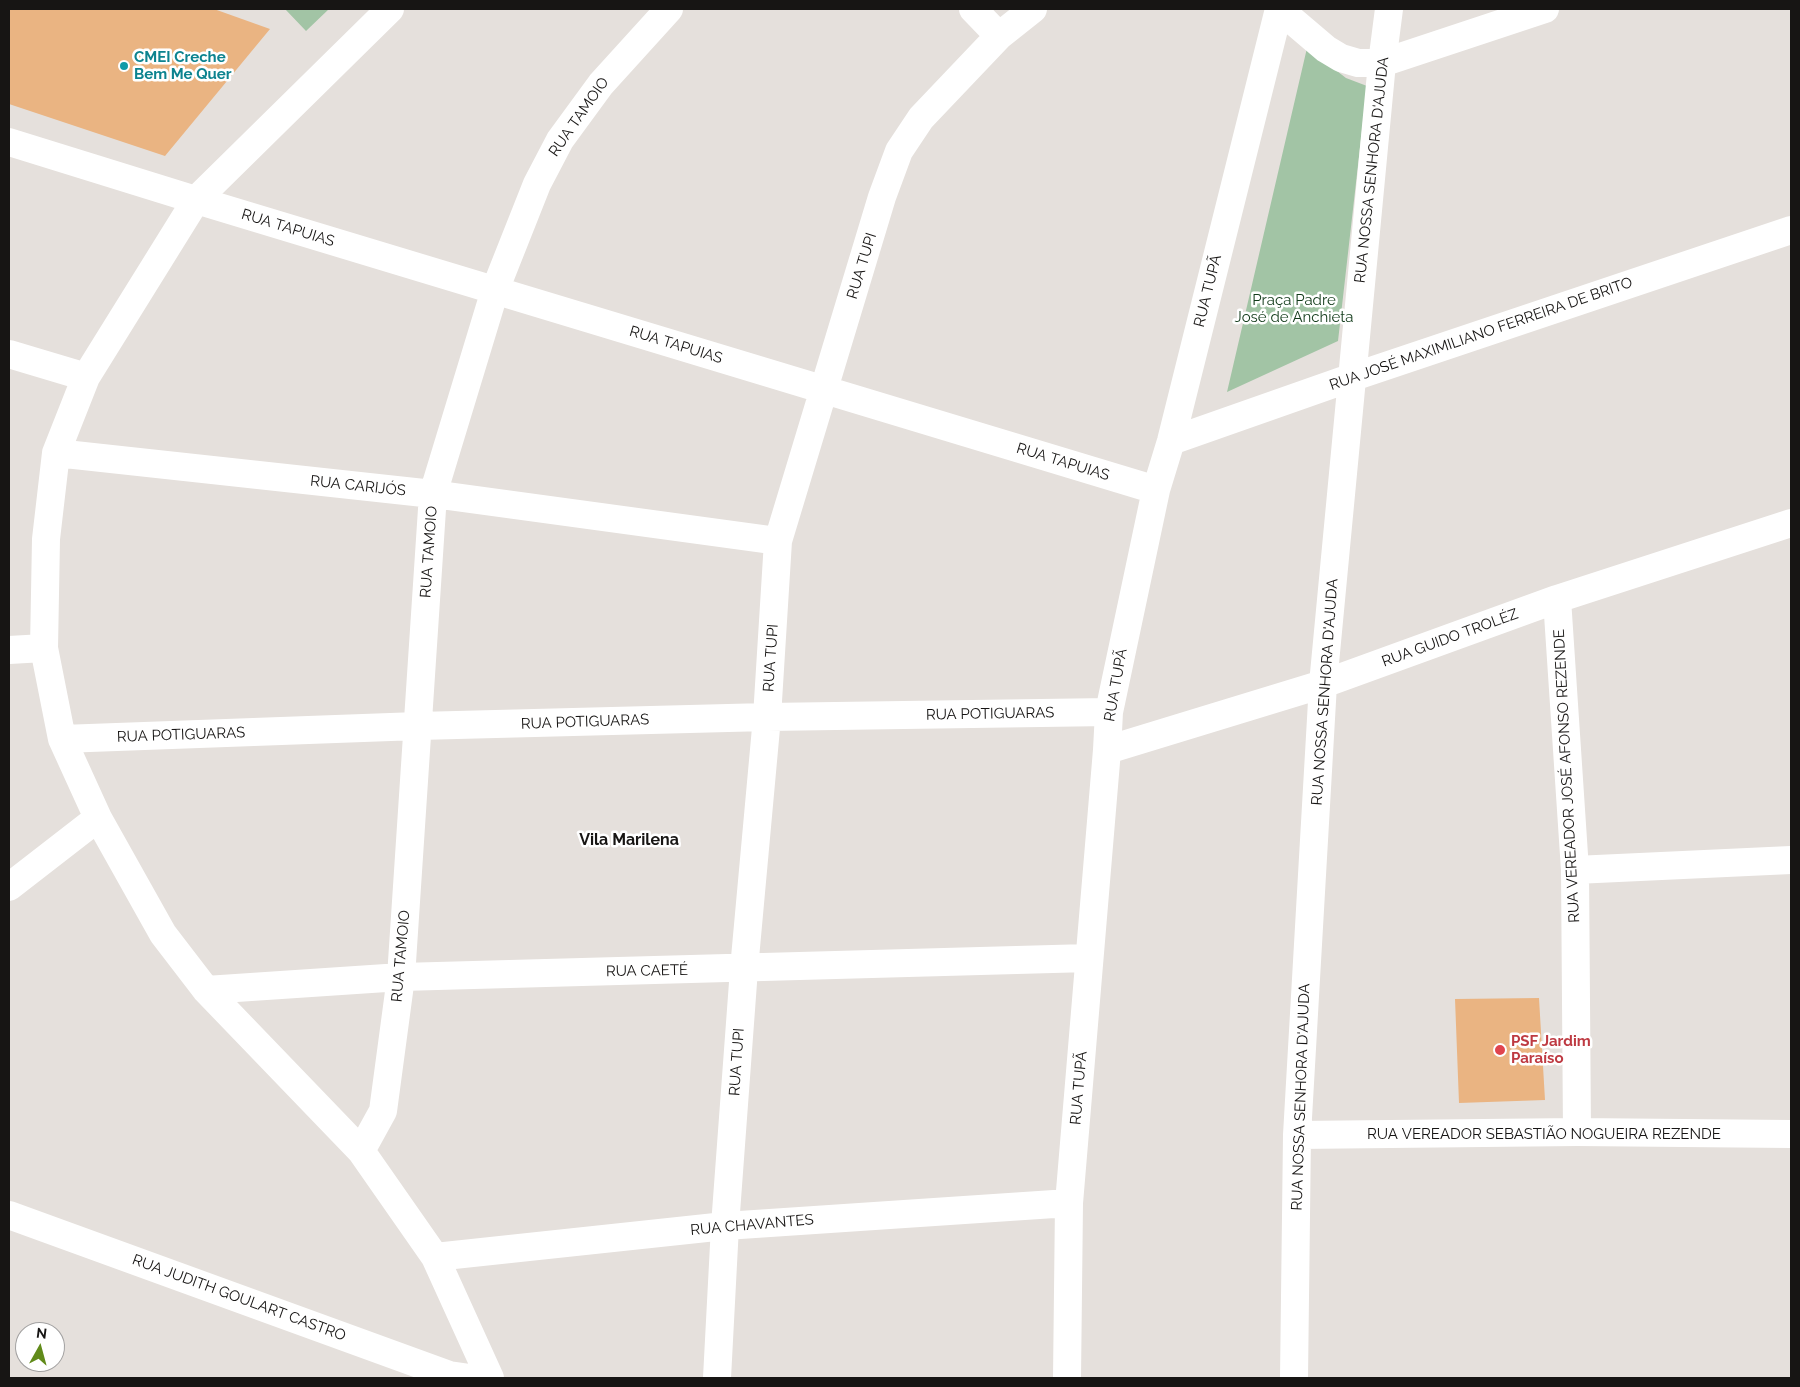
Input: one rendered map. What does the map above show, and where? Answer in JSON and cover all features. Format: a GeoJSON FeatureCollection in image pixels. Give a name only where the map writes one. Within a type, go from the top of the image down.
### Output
{"type":"FeatureCollection","features":[{"type":"Feature","properties":{"kind":"street"},"geometry":{"type":"LineString","coordinates":[[390,9],[196,200],[86,377],[56,453],[46,539],[44,648],[62,739],[98,818],[164,934],[206,990],[361,1150],[435,1257],[490,1378]]}},
{"type":"Feature","properties":{"kind":"street","name":"RUA TAMOIO"},"geometry":{"type":"LineString","coordinates":[[361,1150],[382,1111],[401,977],[433,494],[495,290],[537,184],[560,140],[601,84],[669,9]]}},
{"type":"Feature","properties":{"kind":"street"},"geometry":{"type":"LineString","coordinates":[[973,9],[999,36]]}},
{"type":"Feature","properties":{"kind":"street","name":"RUA TUPI"},"geometry":{"type":"LineString","coordinates":[[717,1378],[725,1226],[744,969],[767,717],[778,540],[882,197],[899,151],[921,118],[999,36],[1033,9]]}},
{"type":"Feature","properties":{"kind":"street"},"geometry":{"type":"LineString","coordinates":[[1279,9],[1341,58],[1358,63],[1382,63],[1545,9]]}},
{"type":"Feature","properties":{"kind":"street","name":"RUA TUPÃ"},"geometry":{"type":"LineString","coordinates":[[1067,1378],[1069,1203],[1109,712],[1156,490],[1171,441],[1279,9]]}},
{"type":"Feature","properties":{"kind":"street","name":"RUA NOSSA SENHORA D'AJUDA"},"geometry":{"type":"LineString","coordinates":[[1294,1378],[1297,1135],[1323,684],[1382,63],[1389,9]]}},
{"type":"Feature","properties":{"kind":"street","name":"RUA TAPUIAS"},"geometry":{"type":"LineString","coordinates":[[9,142],[1156,490]]}},
{"type":"Feature","properties":{"kind":"street","name":"RUA JOSÉ MAXIMILIANO FERREIRA DE BRITO"},"geometry":{"type":"LineString","coordinates":[[1171,441],[1352,377],[1791,230]]}},
{"type":"Feature","properties":{"kind":"street"},"geometry":{"type":"LineString","coordinates":[[9,354],[86,377]]}},
{"type":"Feature","properties":{"kind":"street","name":"RUA CARIJÓS"},"geometry":{"type":"LineString","coordinates":[[56,453],[433,494],[778,540]]}},
{"type":"Feature","properties":{"kind":"street","name":"RUA GUIDO TROLÉZ"},"geometry":{"type":"LineString","coordinates":[[1107,750],[1323,684],[1557,599],[1791,523]]}},
{"type":"Feature","properties":{"kind":"street","name":"RUA VEREADOR JOSÉ AFONSO REZENDE"},"geometry":{"type":"LineString","coordinates":[[1557,599],[1575,870],[1577,1132]]}},
{"type":"Feature","properties":{"kind":"street"},"geometry":{"type":"LineString","coordinates":[[9,650],[44,648]]}},
{"type":"Feature","properties":{"kind":"street","name":"RUA POTIGUARAS"},"geometry":{"type":"LineString","coordinates":[[62,739],[418,726],[767,717],[1109,712]]}},
{"type":"Feature","properties":{"kind":"street"},"geometry":{"type":"LineString","coordinates":[[9,887],[98,818]]}},
{"type":"Feature","properties":{"kind":"street"},"geometry":{"type":"LineString","coordinates":[[1575,870],[1791,860]]}},
{"type":"Feature","properties":{"kind":"street","name":"RUA CAETÉ"},"geometry":{"type":"LineString","coordinates":[[206,990],[401,977],[1089,958]]}},
{"type":"Feature","properties":{"kind":"street","name":"RUA VEREADOR SEBASTIÃO NOGUEIRA REZENDE"},"geometry":{"type":"LineString","coordinates":[[1297,1135],[1577,1132],[1791,1134]]}},
{"type":"Feature","properties":{"kind":"street","name":"RUA CHAVANTES"},"geometry":{"type":"LineString","coordinates":[[435,1257],[725,1226],[1069,1203]]}},
{"type":"Feature","properties":{"kind":"street","name":"RUA JUDITH GOULART CASTRO"},"geometry":{"type":"LineString","coordinates":[[9,1214],[450,1375],[470,1378]]}},
{"type":"Feature","properties":{"kind":"green space"},"geometry":{"type":"Polygon","coordinates":[[[285,9],[329,9],[306,31],[285,9]]]}},
{"type":"Feature","properties":{"kind":"green space","name":"Praça Padre José de Anchieta"},"geometry":{"type":"Polygon","coordinates":[[[1307,48],[1346,78],[1367,86],[1338,341],[1227,392],[1307,48]]]}},
{"type":"Feature","properties":{"kind":"building","name":"CMEI Creche Bem Me Quer"},"geometry":{"type":"Polygon","coordinates":[[[9,9],[214,9],[270,29],[165,156],[9,104],[9,9]]]}},
{"type":"Feature","properties":{"kind":"building","name":"PSF Jardim Paraíso"},"geometry":{"type":"Polygon","coordinates":[[[1539,998],[1545,1100],[1459,1103],[1455,999],[1539,998]]]}},
{"type":"Feature","properties":{"kind":"place","name":"CMEI Creche Bem Me Quer"},"geometry":{"type":"Point","coordinates":[124,66]}},
{"type":"Feature","properties":{"kind":"place","name":"PSF Jardim Paraíso"},"geometry":{"type":"Point","coordinates":[1500,1050]}},
{"type":"Feature","properties":{"kind":"district","name":"Vila Marilena"},"geometry":{"type":"Point","coordinates":[629,840]}}]}
